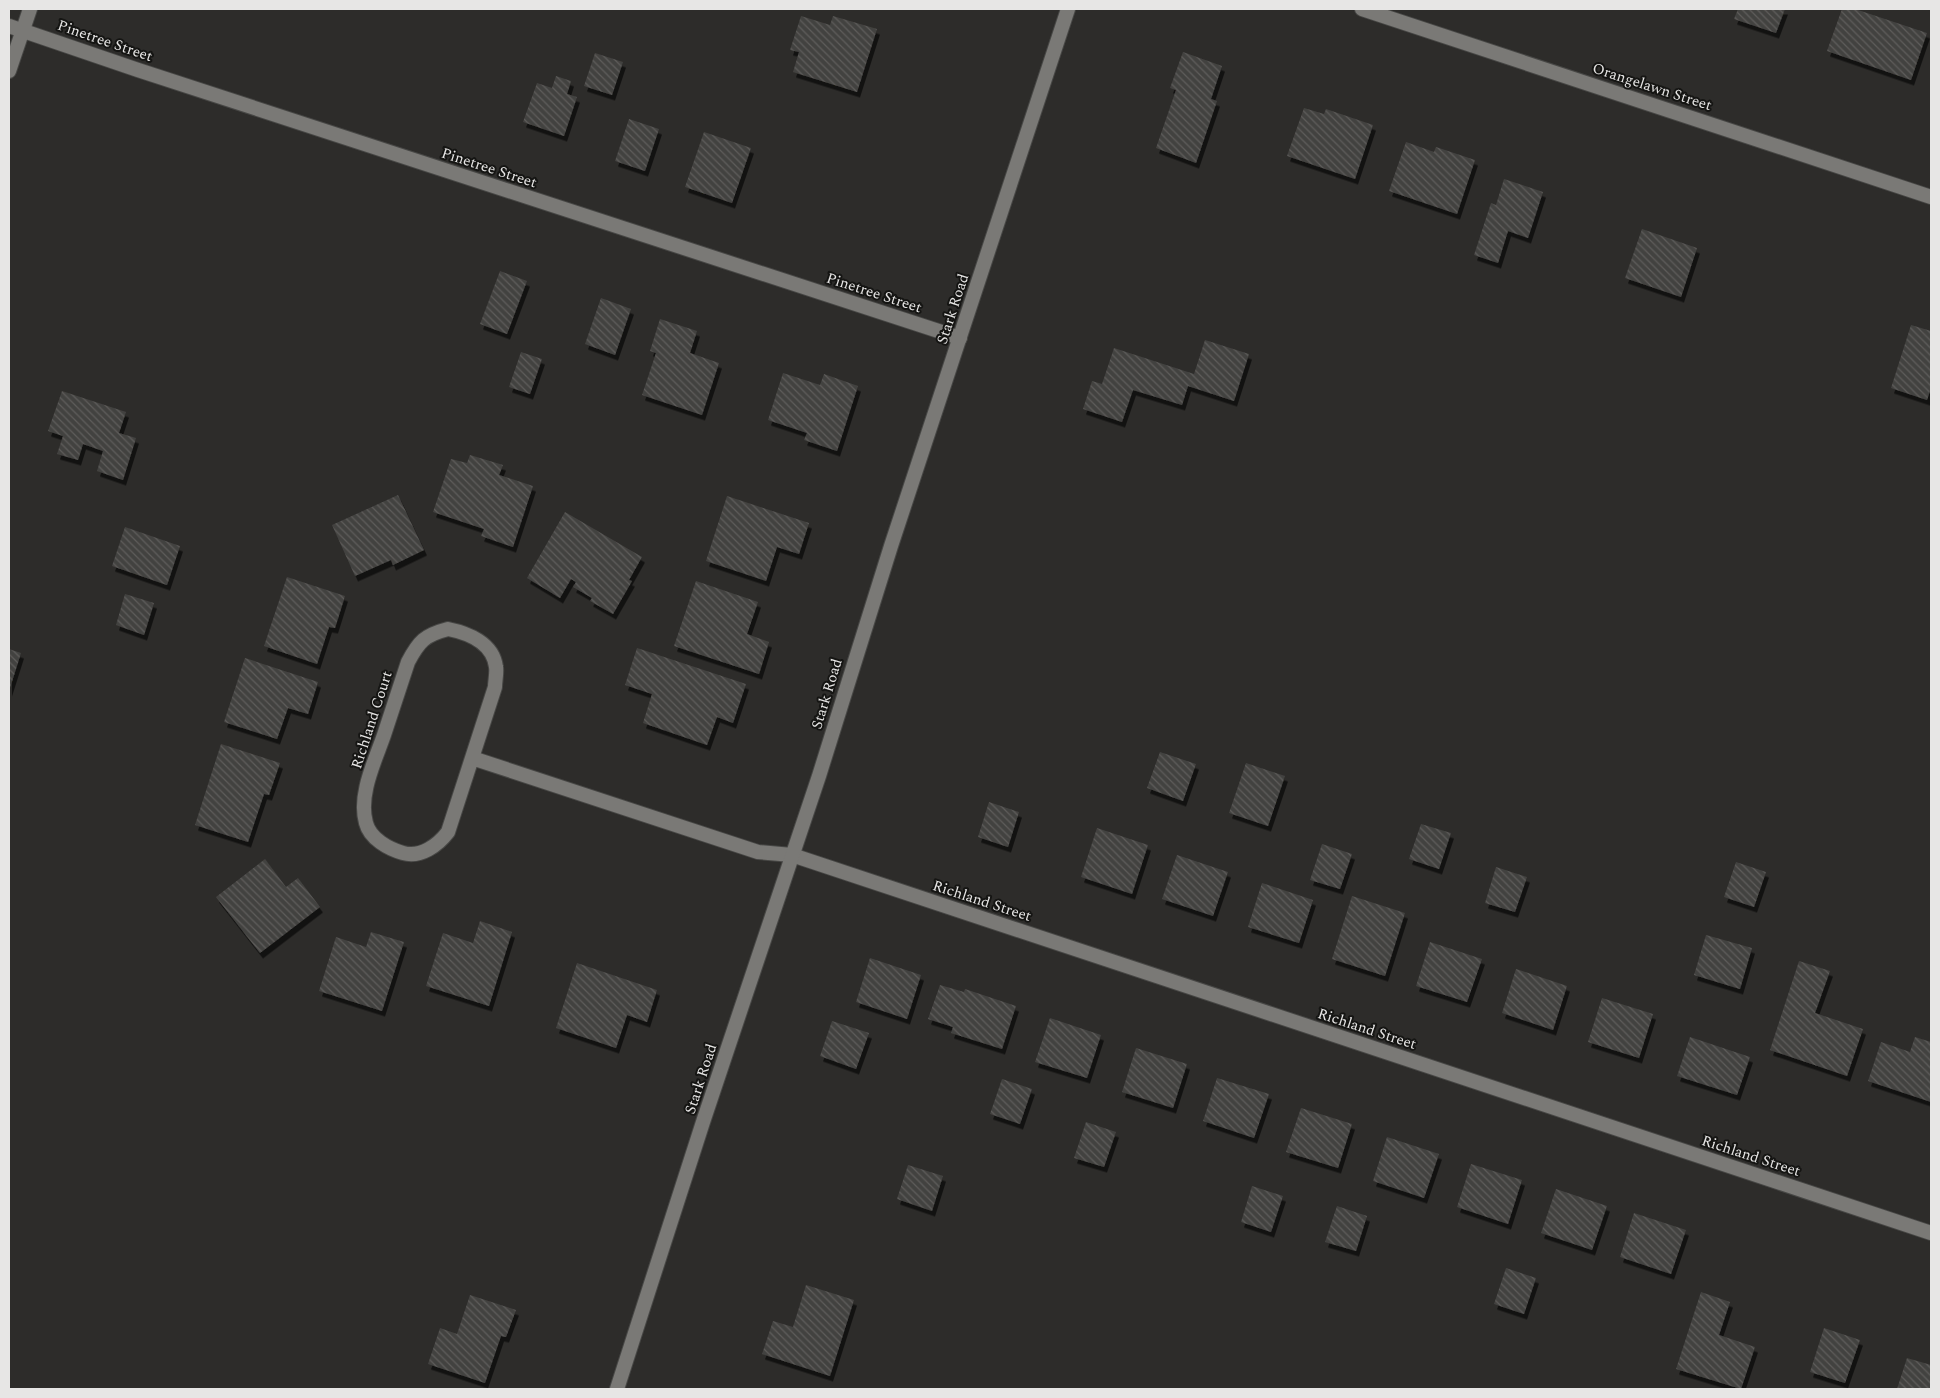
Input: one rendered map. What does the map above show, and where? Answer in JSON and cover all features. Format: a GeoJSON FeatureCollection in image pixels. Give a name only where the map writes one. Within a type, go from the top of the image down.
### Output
{"type":"FeatureCollection","features":[{"type":"Feature","properties":{"kind":"street"},"geometry":{"type":"LineString","coordinates":[[9,71],[30,9]]}},
{"type":"Feature","properties":{"kind":"street","name":"Stark Road"},"geometry":{"type":"LineString","coordinates":[[617,1389],[819,776],[891,546],[1068,9]]}},
{"type":"Feature","properties":{"kind":"street","name":"Orangelawn Street"},"geometry":{"type":"LineString","coordinates":[[1362,9],[1931,197]]}},
{"type":"Feature","properties":{"kind":"street","name":"Pinetree Street"},"geometry":{"type":"LineString","coordinates":[[9,26],[148,74],[960,338]]}},
{"type":"Feature","properties":{"kind":"street","name":"Richland Court"},"geometry":{"type":"LineString","coordinates":[[448,629],[465,632],[480,640],[490,651],[496,666],[494,687],[472,758],[448,832],[439,844],[424,852],[408,854],[384,845],[370,832],[366,824],[364,806],[369,781],[408,662],[416,645],[430,634],[448,629]]}},
{"type":"Feature","properties":{"kind":"street"},"geometry":{"type":"LineString","coordinates":[[472,758],[758,852],[792,855]]}},
{"type":"Feature","properties":{"kind":"street","name":"Richland Street"},"geometry":{"type":"LineString","coordinates":[[792,855],[1931,1233]]}},
{"type":"Feature","properties":{"kind":"building"},"geometry":{"type":"Polygon","coordinates":[[[1738,9],[1785,9],[1776,33],[1734,19],[1738,9]]]}},
{"type":"Feature","properties":{"kind":"building"},"geometry":{"type":"Polygon","coordinates":[[[1842,9],[1855,9],[1927,33],[1911,80],[1827,51],[1842,9]]]}},
{"type":"Feature","properties":{"kind":"building"},"geometry":{"type":"Polygon","coordinates":[[[801,16],[830,25],[833,16],[877,29],[857,92],[793,72],[799,52],[790,50],[801,16]]]}},
{"type":"Feature","properties":{"kind":"building"},"geometry":{"type":"Polygon","coordinates":[[[1183,52],[1222,66],[1211,99],[1217,101],[1196,163],[1156,148],[1176,90],[1170,88],[1183,52]]]}},
{"type":"Feature","properties":{"kind":"building"},"geometry":{"type":"Polygon","coordinates":[[[595,53],[623,62],[612,95],[584,86],[595,53]]]}},
{"type":"Feature","properties":{"kind":"building"},"geometry":{"type":"Polygon","coordinates":[[[556,76],[571,81],[567,94],[577,97],[564,136],[523,122],[537,83],[552,88],[556,76]]]}},
{"type":"Feature","properties":{"kind":"building"},"geometry":{"type":"Polygon","coordinates":[[[1304,108],[1324,114],[1326,109],[1373,125],[1355,179],[1287,156],[1304,108]]]}},
{"type":"Feature","properties":{"kind":"building"},"geometry":{"type":"Polygon","coordinates":[[[629,119],[659,129],[645,171],[615,161],[629,119]]]}},
{"type":"Feature","properties":{"kind":"building"},"geometry":{"type":"Polygon","coordinates":[[[704,132],[751,148],[732,203],[685,187],[704,132]]]}},
{"type":"Feature","properties":{"kind":"building"},"geometry":{"type":"Polygon","coordinates":[[[1406,142],[1434,152],[1436,147],[1475,160],[1457,214],[1389,191],[1406,142]]]}},
{"type":"Feature","properties":{"kind":"building"},"geometry":{"type":"Polygon","coordinates":[[[1504,179],[1543,192],[1528,238],[1508,231],[1498,263],[1474,255],[1491,203],[1496,205],[1504,179]]]}},
{"type":"Feature","properties":{"kind":"building"},"geometry":{"type":"Polygon","coordinates":[[[1642,229],[1697,248],[1681,297],[1625,278],[1642,229]]]}},
{"type":"Feature","properties":{"kind":"building"},"geometry":{"type":"Polygon","coordinates":[[[500,271],[527,281],[507,334],[480,324],[500,271]]]}},
{"type":"Feature","properties":{"kind":"building"},"geometry":{"type":"Polygon","coordinates":[[[601,298],[631,309],[615,355],[585,344],[601,298]]]}},
{"type":"Feature","properties":{"kind":"building"},"geometry":{"type":"Polygon","coordinates":[[[660,319],[697,331],[690,353],[719,363],[702,415],[642,395],[656,353],[650,351],[660,319]]]}},
{"type":"Feature","properties":{"kind":"building"},"geometry":{"type":"Polygon","coordinates":[[[1911,325],[1931,331],[1931,388],[1927,400],[1891,388],[1911,325]]]}},
{"type":"Feature","properties":{"kind":"building"},"geometry":{"type":"Polygon","coordinates":[[[1205,340],[1249,354],[1234,401],[1188,386],[1182,405],[1133,390],[1122,422],[1083,409],[1092,381],[1102,384],[1114,348],[1194,374],[1205,340]]]}},
{"type":"Feature","properties":{"kind":"building"},"geometry":{"type":"Polygon","coordinates":[[[521,352],[542,359],[530,394],[509,387],[521,352]]]}},
{"type":"Feature","properties":{"kind":"building"},"geometry":{"type":"Polygon","coordinates":[[[783,373],[820,385],[824,374],[858,386],[837,451],[804,440],[807,433],[768,420],[783,373]]]}},
{"type":"Feature","properties":{"kind":"building"},"geometry":{"type":"Polygon","coordinates":[[[62,391],[126,412],[119,433],[136,438],[123,480],[97,471],[103,451],[83,444],[78,460],[57,454],[63,436],[48,431],[62,391]]]}},
{"type":"Feature","properties":{"kind":"building"},"geometry":{"type":"Polygon","coordinates":[[[470,455],[503,465],[499,475],[533,486],[513,547],[481,536],[484,529],[433,512],[451,459],[467,463],[470,455]]]}},
{"type":"Feature","properties":{"kind":"building"},"geometry":{"type":"Polygon","coordinates":[[[398,495],[424,550],[393,565],[391,560],[355,576],[332,525],[398,495]]]}},
{"type":"Feature","properties":{"kind":"building"},"geometry":{"type":"Polygon","coordinates":[[[727,496],[809,523],[799,554],[777,547],[766,581],[706,561],[727,496]]]}},
{"type":"Feature","properties":{"kind":"building"},"geometry":{"type":"Polygon","coordinates":[[[565,512],[642,557],[629,580],[632,581],[613,614],[590,601],[592,598],[573,587],[576,582],[571,579],[560,598],[527,578],[565,512]]]}},
{"type":"Feature","properties":{"kind":"building"},"geometry":{"type":"Polygon","coordinates":[[[125,527],[180,546],[167,585],[112,566],[125,527]]]}},
{"type":"Feature","properties":{"kind":"building"},"geometry":{"type":"Polygon","coordinates":[[[287,577],[345,596],[335,628],[329,627],[317,664],[264,646],[287,577]]]}},
{"type":"Feature","properties":{"kind":"building"},"geometry":{"type":"Polygon","coordinates":[[[696,581],[758,602],[747,634],[769,642],[759,674],[674,646],[696,581]]]}},
{"type":"Feature","properties":{"kind":"building"},"geometry":{"type":"Polygon","coordinates":[[[125,594],[154,603],[144,635],[116,625],[125,594]]]}},
{"type":"Feature","properties":{"kind":"building"},"geometry":{"type":"Polygon","coordinates":[[[637,648],[746,684],[733,723],[717,717],[707,745],[643,723],[652,694],[625,685],[637,648]]]}},
{"type":"Feature","properties":{"kind":"building"},"geometry":{"type":"Polygon","coordinates":[[[9,649],[21,653],[9,691],[9,649]]]}},
{"type":"Feature","properties":{"kind":"building"},"geometry":{"type":"Polygon","coordinates":[[[245,658],[318,682],[308,714],[288,708],[277,739],[224,722],[245,658]]]}},
{"type":"Feature","properties":{"kind":"building"},"geometry":{"type":"Polygon","coordinates":[[[221,744],[280,763],[269,795],[264,794],[248,842],[195,825],[221,744]]]}},
{"type":"Feature","properties":{"kind":"building"},"geometry":{"type":"Polygon","coordinates":[[[1160,752],[1196,764],[1183,801],[1147,788],[1160,752]]]}},
{"type":"Feature","properties":{"kind":"building"},"geometry":{"type":"Polygon","coordinates":[[[1246,763],[1285,776],[1268,826],[1229,813],[1246,763]]]}},
{"type":"Feature","properties":{"kind":"building"},"geometry":{"type":"Polygon","coordinates":[[[989,802],[1019,812],[1008,847],[978,837],[989,802]]]}},
{"type":"Feature","properties":{"kind":"building"},"geometry":{"type":"Polygon","coordinates":[[[1421,824],[1451,833],[1439,869],[1409,859],[1421,824]]]}},
{"type":"Feature","properties":{"kind":"building"},"geometry":{"type":"Polygon","coordinates":[[[1097,828],[1148,845],[1132,894],[1081,877],[1097,828]]]}},
{"type":"Feature","properties":{"kind":"building"},"geometry":{"type":"Polygon","coordinates":[[[1322,844],[1352,854],[1340,889],[1310,880],[1322,844]]]}},
{"type":"Feature","properties":{"kind":"building"},"geometry":{"type":"Polygon","coordinates":[[[1177,855],[1228,872],[1213,916],[1162,899],[1177,855]]]}},
{"type":"Feature","properties":{"kind":"building"},"geometry":{"type":"Polygon","coordinates":[[[265,859],[286,887],[298,878],[320,907],[260,953],[216,897],[265,859]]]}},
{"type":"Feature","properties":{"kind":"building"},"geometry":{"type":"Polygon","coordinates":[[[1736,862],[1766,872],[1754,907],[1724,897],[1736,862]]]}},
{"type":"Feature","properties":{"kind":"building"},"geometry":{"type":"Polygon","coordinates":[[[1496,867],[1527,877],[1515,912],[1485,903],[1496,867]]]}},
{"type":"Feature","properties":{"kind":"building"},"geometry":{"type":"Polygon","coordinates":[[[1262,883],[1313,900],[1299,943],[1248,927],[1262,883]]]}},
{"type":"Feature","properties":{"kind":"building"},"geometry":{"type":"Polygon","coordinates":[[[1352,896],[1405,913],[1385,976],[1332,959],[1352,896]]]}},
{"type":"Feature","properties":{"kind":"building"},"geometry":{"type":"Polygon","coordinates":[[[480,921],[512,932],[489,1006],[426,986],[443,933],[473,943],[480,921]]]}},
{"type":"Feature","properties":{"kind":"building"},"geometry":{"type":"Polygon","coordinates":[[[371,932],[404,942],[382,1011],[319,991],[336,937],[366,947],[371,932]]]}},
{"type":"Feature","properties":{"kind":"building"},"geometry":{"type":"Polygon","coordinates":[[[1706,935],[1752,948],[1740,989],[1694,975],[1706,935]]]}},
{"type":"Feature","properties":{"kind":"building"},"geometry":{"type":"Polygon","coordinates":[[[1430,942],[1482,959],[1467,1002],[1416,986],[1430,942]]]}},
{"type":"Feature","properties":{"kind":"building"},"geometry":{"type":"Polygon","coordinates":[[[870,958],[921,975],[907,1019],[856,1002],[870,958]]]}},
{"type":"Feature","properties":{"kind":"building"},"geometry":{"type":"Polygon","coordinates":[[[1799,961],[1830,971],[1815,1013],[1863,1029],[1847,1076],[1770,1050],[1799,961]]]}},
{"type":"Feature","properties":{"kind":"building"},"geometry":{"type":"Polygon","coordinates":[[[577,963],[657,990],[647,1022],[627,1015],[616,1048],[556,1028],[577,963]]]}},
{"type":"Feature","properties":{"kind":"building"},"geometry":{"type":"Polygon","coordinates":[[[1516,969],[1567,986],[1553,1030],[1502,1013],[1516,969]]]}},
{"type":"Feature","properties":{"kind":"building"},"geometry":{"type":"Polygon","coordinates":[[[940,985],[964,992],[965,989],[1016,1006],[1002,1049],[951,1033],[953,1027],[928,1019],[940,985]]]}},
{"type":"Feature","properties":{"kind":"building"},"geometry":{"type":"Polygon","coordinates":[[[1602,998],[1653,1014],[1639,1058],[1588,1042],[1602,998]]]}},
{"type":"Feature","properties":{"kind":"building"},"geometry":{"type":"Polygon","coordinates":[[[1050,1018],[1101,1035],[1087,1078],[1035,1062],[1050,1018]]]}},
{"type":"Feature","properties":{"kind":"building"},"geometry":{"type":"Polygon","coordinates":[[[832,1021],[869,1033],[856,1069],[820,1056],[832,1021]]]}},
{"type":"Feature","properties":{"kind":"building"},"geometry":{"type":"Polygon","coordinates":[[[1690,1037],[1750,1057],[1737,1095],[1677,1076],[1690,1037]]]}},
{"type":"Feature","properties":{"kind":"building"},"geometry":{"type":"Polygon","coordinates":[[[1915,1037],[1931,1042],[1931,1102],[1868,1081],[1881,1042],[1910,1052],[1915,1037]]]}},
{"type":"Feature","properties":{"kind":"building"},"geometry":{"type":"Polygon","coordinates":[[[1136,1048],[1187,1064],[1173,1108],[1122,1092],[1136,1048]]]}},
{"type":"Feature","properties":{"kind":"building"},"geometry":{"type":"Polygon","coordinates":[[[1217,1078],[1269,1094],[1254,1138],[1203,1121],[1217,1078]]]}},
{"type":"Feature","properties":{"kind":"building"},"geometry":{"type":"Polygon","coordinates":[[[1002,1079],[1032,1089],[1020,1124],[990,1114],[1002,1079]]]}},
{"type":"Feature","properties":{"kind":"building"},"geometry":{"type":"Polygon","coordinates":[[[1301,1108],[1352,1124],[1338,1168],[1286,1152],[1301,1108]]]}},
{"type":"Feature","properties":{"kind":"building"},"geometry":{"type":"Polygon","coordinates":[[[1086,1122],[1116,1132],[1104,1167],[1074,1158],[1086,1122]]]}},
{"type":"Feature","properties":{"kind":"building"},"geometry":{"type":"Polygon","coordinates":[[[1387,1137],[1439,1154],[1424,1198],[1373,1181],[1387,1137]]]}},
{"type":"Feature","properties":{"kind":"building"},"geometry":{"type":"Polygon","coordinates":[[[1471,1164],[1522,1180],[1508,1224],[1457,1207],[1471,1164]]]}},
{"type":"Feature","properties":{"kind":"building"},"geometry":{"type":"Polygon","coordinates":[[[908,1165],[943,1176],[932,1211],[897,1199],[908,1165]]]}},
{"type":"Feature","properties":{"kind":"building"},"geometry":{"type":"Polygon","coordinates":[[[1252,1186],[1283,1196],[1271,1232],[1241,1222],[1252,1186]]]}},
{"type":"Feature","properties":{"kind":"building"},"geometry":{"type":"Polygon","coordinates":[[[1556,1189],[1607,1206],[1592,1250],[1541,1233],[1556,1189]]]}},
{"type":"Feature","properties":{"kind":"building"},"geometry":{"type":"Polygon","coordinates":[[[1337,1206],[1367,1216],[1356,1251],[1325,1242],[1337,1206]]]}},
{"type":"Feature","properties":{"kind":"building"},"geometry":{"type":"Polygon","coordinates":[[[1634,1213],[1686,1230],[1671,1274],[1620,1257],[1634,1213]]]}},
{"type":"Feature","properties":{"kind":"building"},"geometry":{"type":"Polygon","coordinates":[[[1506,1268],[1536,1278],[1524,1314],[1494,1304],[1506,1268]]]}},
{"type":"Feature","properties":{"kind":"building"},"geometry":{"type":"Polygon","coordinates":[[[806,1285],[854,1300],[830,1376],[762,1354],[773,1321],[793,1327],[806,1285]]]}},
{"type":"Feature","properties":{"kind":"building"},"geometry":{"type":"Polygon","coordinates":[[[1701,1292],[1730,1302],[1719,1335],[1755,1347],[1741,1389],[1676,1369],[1701,1292]]]}},
{"type":"Feature","properties":{"kind":"building"},"geometry":{"type":"Polygon","coordinates":[[[470,1295],[516,1310],[506,1337],[501,1336],[485,1383],[428,1364],[440,1328],[457,1334],[470,1295]]]}},
{"type":"Feature","properties":{"kind":"building"},"geometry":{"type":"Polygon","coordinates":[[[1824,1328],[1860,1340],[1845,1383],[1810,1372],[1824,1328]]]}},
{"type":"Feature","properties":{"kind":"building"},"geometry":{"type":"Polygon","coordinates":[[[1907,1358],[1931,1365],[1931,1389],[1897,1389],[1907,1358]]]}}]}
